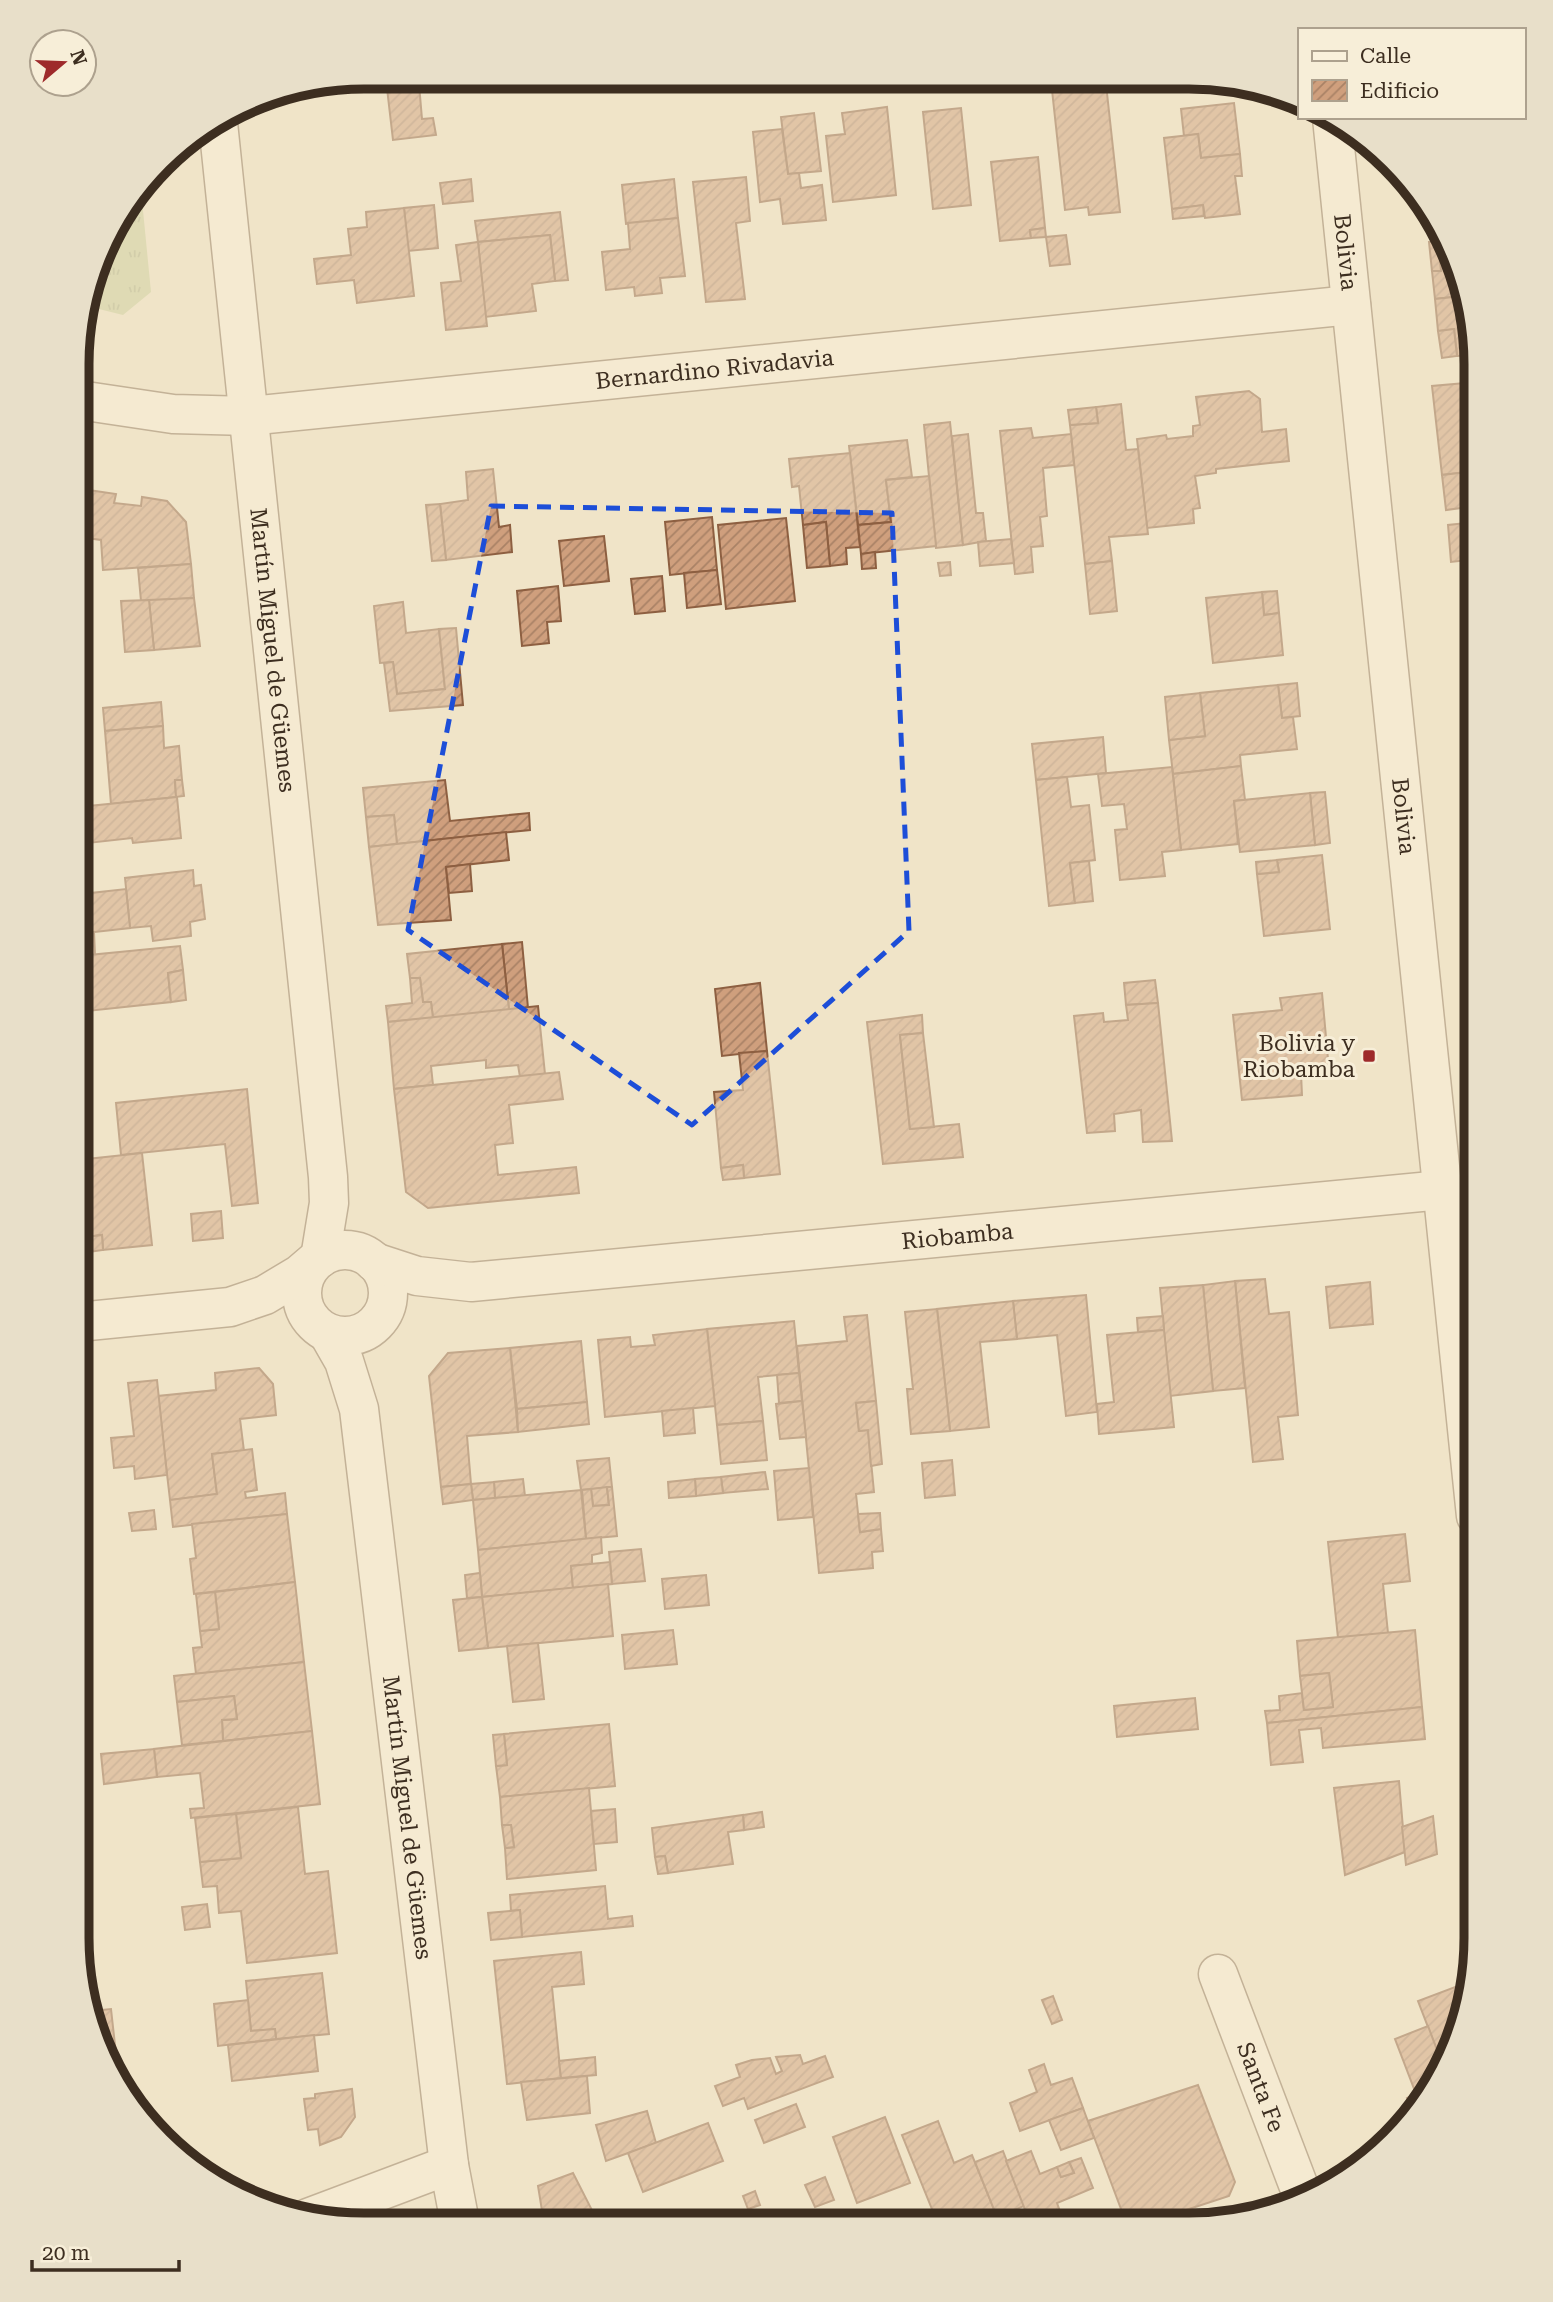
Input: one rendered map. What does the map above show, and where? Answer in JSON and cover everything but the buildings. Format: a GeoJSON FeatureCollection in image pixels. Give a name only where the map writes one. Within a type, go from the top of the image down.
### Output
{"type":"FeatureCollection","features":[{"type":"Feature","properties":{"kind":"street","name":"Martín Miguel de Güemes"},"geometry":{"type":"LineString","coordinates":[[219,131],[328,1177],[329,1203],[317,1260]]}},
{"type":"Feature","properties":{"kind":"street","name":"Bolivia"},"geometry":{"type":"LineString","coordinates":[[1333,131],[1442,1191],[1464,1309]]}},
{"type":"Feature","properties":{"kind":"street","name":"Bernardino Rivadavia"},"geometry":{"type":"LineString","coordinates":[[89,401],[173,414],[249,416],[1351,305]]}},
{"type":"Feature","properties":{"kind":"street","name":"Martín Miguel de Güemes"},"geometry":{"type":"LineString","coordinates":[[328,1177],[345,1227],[367,1257]]}},
{"type":"Feature","properties":{"kind":"street","name":"Riobamba"},"geometry":{"type":"LineString","coordinates":[[367,1257],[417,1276],[471,1282],[1442,1191]]}},
{"type":"Feature","properties":{"kind":"street"},"geometry":{"type":"LineString","coordinates":[[89,1321],[230,1307],[276,1311],[341,1336],[355,1335],[376,1321],[386,1308],[387,1293],[385,1279],[367,1257],[340,1250],[317,1260],[300,1275],[265,1295],[230,1307]]}},
{"type":"Feature","properties":{"kind":"street"},"geometry":{"type":"LineString","coordinates":[[317,1260],[306,1274],[302,1301],[307,1314],[322,1329]]}},
{"type":"Feature","properties":{"kind":"street","name":"Riobamba"},"geometry":{"type":"LineString","coordinates":[[376,1321],[412,1303],[471,1282]]}},
{"type":"Feature","properties":{"kind":"street","name":"Martín Miguel de Güemes"},"geometry":{"type":"LineString","coordinates":[[359,1409],[376,1321]]}},
{"type":"Feature","properties":{"kind":"street","name":"Martín Miguel de Güemes"},"geometry":{"type":"LineString","coordinates":[[322,1329],[344,1361],[359,1409],[449,2165],[458,2213]]}},
{"type":"Feature","properties":{"kind":"street","name":"Santa Fe"},"geometry":{"type":"LineString","coordinates":[[1218,1974],[1300,2189]]}},
{"type":"Feature","properties":{"kind":"street"},"geometry":{"type":"LineString","coordinates":[[329,2210],[449,2165]]}},
{"type":"Feature","properties":{"kind":"highlighted area"},"geometry":{"type":"Polygon","coordinates":[[[491,506],[892,513],[909,931],[692,1125],[408,930],[491,506]]]}},
{"type":"Feature","properties":{"kind":"green space"},"geometry":{"type":"Polygon","coordinates":[[[142,202],[151,292],[123,315],[96,308],[110,259],[142,202]]]}},
{"type":"Feature","properties":{"kind":"place","name":"Bolivia y Riobamba"},"geometry":{"type":"Point","coordinates":[1369,1056]}}]}
